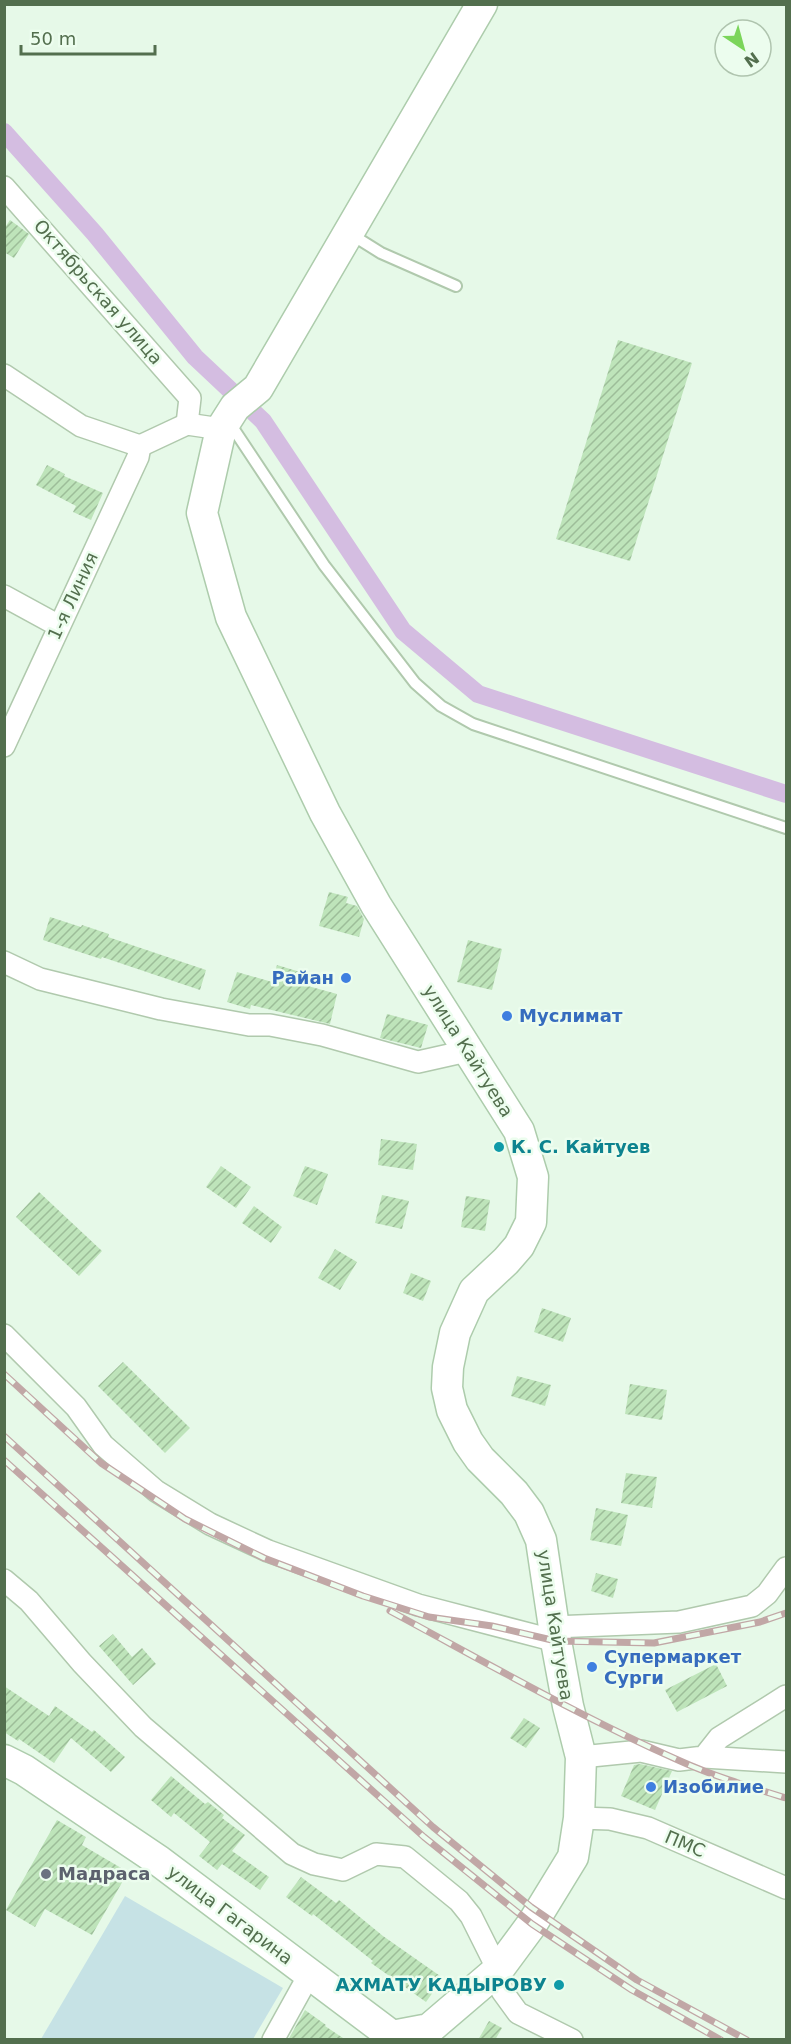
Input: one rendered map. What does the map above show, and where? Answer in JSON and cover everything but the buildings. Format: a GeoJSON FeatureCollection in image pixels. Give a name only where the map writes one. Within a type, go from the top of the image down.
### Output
{"type":"FeatureCollection","features":[{"type":"Feature","properties":{"kind":"main road"},"geometry":{"type":"LineString","coordinates":[[228,419],[258,388],[482,4]]}},
{"type":"Feature","properties":{"kind":"main road","name":"улица Кайтуева"},"geometry":{"type":"LineString","coordinates":[[228,419],[202,513],[231,617],[325,813],[376,904],[519,1131],[533,1177],[531,1222],[519,1246],[506,1262],[474,1291],[455,1333],[448,1367],[447,1388],[452,1410],[468,1442],[480,1459],[514,1493],[529,1513],[541,1540],[554,1634],[581,1757],[579,1818],[573,1857],[532,1924],[498,1970],[429,2029],[394,2038]]}},
{"type":"Feature","properties":{"kind":"main road","name":"улица Гагарина"},"geometry":{"type":"LineString","coordinates":[[4,1760],[24,1770],[159,1861],[394,2038]]}},
{"type":"Feature","properties":{"kind":"street","name":"Октябрьская улица"},"geometry":{"type":"LineString","coordinates":[[4,187],[190,398],[187,424]]}},
{"type":"Feature","properties":{"kind":"street"},"geometry":{"type":"LineString","coordinates":[[4,375],[81,426],[140,446],[187,424],[228,419]]}},
{"type":"Feature","properties":{"kind":"street","name":"1-я Линия"},"geometry":{"type":"LineString","coordinates":[[4,746],[138,457],[140,446]]}},
{"type":"Feature","properties":{"kind":"street"},"geometry":{"type":"LineString","coordinates":[[4,596],[59,626]]}},
{"type":"Feature","properties":{"kind":"street"},"geometry":{"type":"LineString","coordinates":[[4,962],[40,979],[128,1001],[249,1025],[270,1024],[418,1062],[467,1050]]}},
{"type":"Feature","properties":{"kind":"street"},"geometry":{"type":"LineString","coordinates":[[4,1335],[76,1407],[103,1445],[156,1491],[210,1524],[268,1551],[418,1605],[554,1634],[679,1622],[752,1606],[767,1594],[786,1568]]}},
{"type":"Feature","properties":{"kind":"street"},"geometry":{"type":"LineString","coordinates":[[4,1580],[29,1601],[143,1727],[292,1854],[314,1864],[343,1870],[376,1854],[405,1857],[459,1901],[471,1916],[498,1970],[502,1991],[518,2013],[572,2040]]}},
{"type":"Feature","properties":{"kind":"street"},"geometry":{"type":"LineString","coordinates":[[704,1757],[719,1738],[786,1696]]}},
{"type":"Feature","properties":{"kind":"street"},"geometry":{"type":"LineString","coordinates":[[581,1757],[641,1752],[679,1760],[704,1757],[786,1761]]}},
{"type":"Feature","properties":{"kind":"street","name":"ПМС"},"geometry":{"type":"LineString","coordinates":[[579,1818],[610,1819],[648,1828],[786,1888]]}},
{"type":"Feature","properties":{"kind":"street"},"geometry":{"type":"LineString","coordinates":[[273,2040],[309,1975]]}},
{"type":"Feature","properties":{"kind":"lane"},"geometry":{"type":"LineString","coordinates":[[348,233],[381,253],[456,286]]}},
{"type":"Feature","properties":{"kind":"lane"},"geometry":{"type":"LineString","coordinates":[[228,419],[324,565],[415,683],[441,706],[472,724],[786,828]]}},
{"type":"Feature","properties":{"kind":"shaded area"},"geometry":{"type":"Polygon","coordinates":[[[125,1896],[283,1988],[253,2039],[41,2039],[125,1896]]]}},
{"type":"Feature","properties":{"kind":"waterway"},"geometry":{"type":"LineString","coordinates":[[4,132],[95,234],[195,357],[263,421],[403,631],[478,694],[786,794]]}},
{"type":"Feature","properties":{"kind":"railway"},"geometry":{"type":"LineString","coordinates":[[4,1374],[101,1463],[185,1519],[264,1558],[363,1596],[429,1617],[492,1626],[556,1641],[654,1643],[760,1622],[786,1613]]}},
{"type":"Feature","properties":{"kind":"railway"},"geometry":{"type":"LineString","coordinates":[[4,1436],[433,1827],[531,1907],[637,1980],[747,2040]]}},
{"type":"Feature","properties":{"kind":"railway"},"geometry":{"type":"LineString","coordinates":[[4,1460],[424,1837],[532,1924],[632,1990],[721,2040]]}},
{"type":"Feature","properties":{"kind":"railway"},"geometry":{"type":"LineString","coordinates":[[390,1611],[532,1688],[641,1743],[705,1771],[786,1798]]}},
{"type":"Feature","properties":{"kind":"place","name":"Райан"},"geometry":{"type":"Point","coordinates":[346,978]}},
{"type":"Feature","properties":{"kind":"place","name":"Муслимат"},"geometry":{"type":"Point","coordinates":[507,1016]}},
{"type":"Feature","properties":{"kind":"place","name":"К. С. Кайтуев"},"geometry":{"type":"Point","coordinates":[499,1147]}},
{"type":"Feature","properties":{"kind":"place","name":"Супермаркет Сурги"},"geometry":{"type":"Point","coordinates":[592,1667]}},
{"type":"Feature","properties":{"kind":"place","name":"Изобилие"},"geometry":{"type":"Point","coordinates":[651,1787]}},
{"type":"Feature","properties":{"kind":"place","name":"Мадраса"},"geometry":{"type":"Point","coordinates":[46,1874]}},
{"type":"Feature","properties":{"kind":"place","name":"АХМАТУ КАДЫРОВУ"},"geometry":{"type":"Point","coordinates":[559,1985]}}]}
